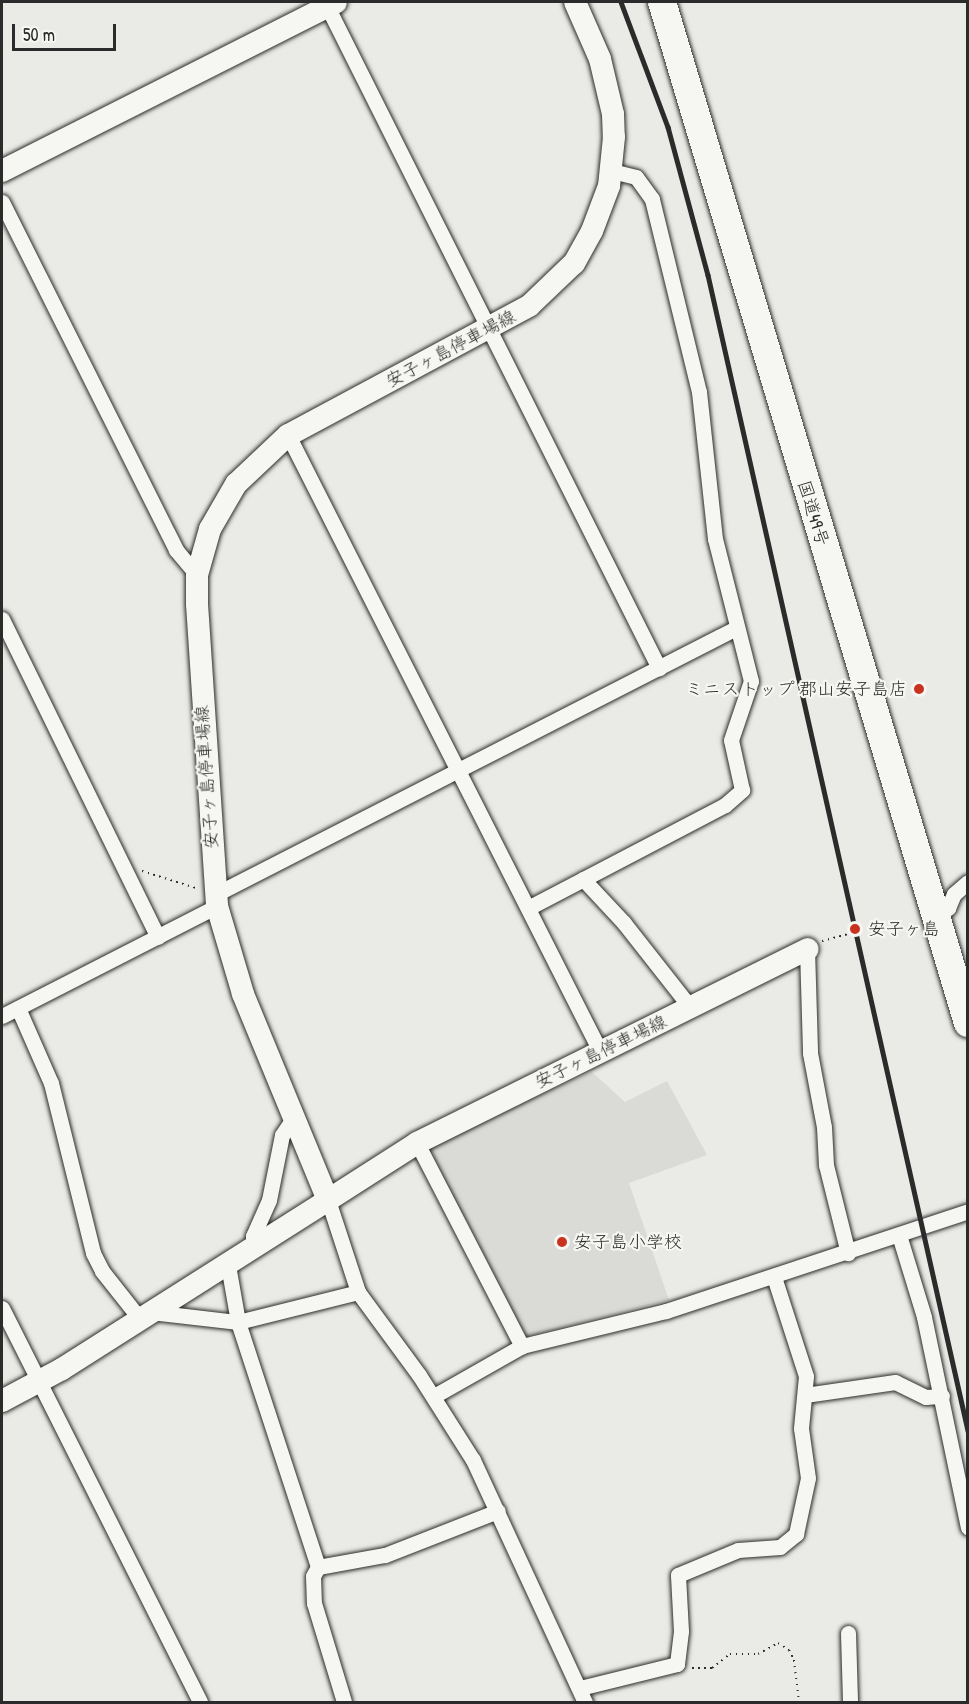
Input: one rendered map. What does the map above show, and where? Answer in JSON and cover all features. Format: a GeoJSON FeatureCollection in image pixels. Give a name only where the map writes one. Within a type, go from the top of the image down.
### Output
{"type":"FeatureCollection","features":[{"type":"Feature","properties":{"kind":"highway","name":"国道49号"},"geometry":{"type":"LineString","coordinates":[[662,2],[968,1023]]}},
{"type":"Feature","properties":{"kind":"main road","name":"安子ヶ島停車場線"},"geometry":{"type":"LineString","coordinates":[[575,2],[608,89],[614,137],[612,171],[592,231],[574,263],[529,306],[488,330],[288,435],[250,467],[226,497],[210,529],[197,575],[210,896],[243,994],[328,1200],[417,1143],[807,949]]}},
{"type":"Feature","properties":{"kind":"main road"},"geometry":{"type":"LineString","coordinates":[[2,171],[332,4]]}},
{"type":"Feature","properties":{"kind":"main road"},"geometry":{"type":"LineString","coordinates":[[2,1401],[39,1382],[328,1200]]}},
{"type":"Feature","properties":{"kind":"street"},"geometry":{"type":"LineString","coordinates":[[332,4],[488,330],[658,669]]}},
{"type":"Feature","properties":{"kind":"street"},"geometry":{"type":"LineString","coordinates":[[528,908],[725,806],[742,790],[731,740],[751,681],[713,530],[699,392],[652,199],[636,177],[612,171]]}},
{"type":"Feature","properties":{"kind":"street"},"geometry":{"type":"LineString","coordinates":[[2,202],[176,550],[197,575]]}},
{"type":"Feature","properties":{"kind":"street"},"geometry":{"type":"LineString","coordinates":[[288,435],[601,1053]]}},
{"type":"Feature","properties":{"kind":"street"},"geometry":{"type":"LineString","coordinates":[[2,619],[158,937]]}},
{"type":"Feature","properties":{"kind":"street"},"geometry":{"type":"LineString","coordinates":[[2,1016],[158,937],[210,896],[736,628]]}},
{"type":"Feature","properties":{"kind":"street"},"geometry":{"type":"LineString","coordinates":[[583,879],[624,922],[691,1008]]}},
{"type":"Feature","properties":{"kind":"street"},"geometry":{"type":"LineString","coordinates":[[935,915],[948,908],[958,888],[968,882]]}},
{"type":"Feature","properties":{"kind":"street"},"geometry":{"type":"LineString","coordinates":[[807,949],[810,1053],[824,1127],[826,1165],[848,1253]]}},
{"type":"Feature","properties":{"kind":"street"},"geometry":{"type":"LineString","coordinates":[[18,1008],[51,1083],[93,1253],[102,1271],[146,1315],[238,1322],[358,1292]]}},
{"type":"Feature","properties":{"kind":"street"},"geometry":{"type":"LineString","coordinates":[[253,1249],[253,1236],[269,1200],[282,1136],[295,1116]]}},
{"type":"Feature","properties":{"kind":"street"},"geometry":{"type":"LineString","coordinates":[[417,1143],[522,1346]]}},
{"type":"Feature","properties":{"kind":"street"},"geometry":{"type":"LineString","coordinates":[[328,1200],[358,1292],[434,1396],[498,1510],[583,1695],[679,1662],[678,1575],[738,1550],[780,1547],[796,1533],[808,1478],[801,1428],[805,1395],[804,1362],[774,1277]]}},
{"type":"Feature","properties":{"kind":"street"},"geometry":{"type":"LineString","coordinates":[[434,1396],[522,1346],[666,1311],[848,1253],[968,1211]]}},
{"type":"Feature","properties":{"kind":"street"},"geometry":{"type":"LineString","coordinates":[[899,1235],[942,1396],[968,1527]]}},
{"type":"Feature","properties":{"kind":"street"},"geometry":{"type":"LineString","coordinates":[[228,1265],[238,1322],[318,1567],[313,1576],[314,1603],[344,1702]]}},
{"type":"Feature","properties":{"kind":"street"},"geometry":{"type":"LineString","coordinates":[[2,1308],[200,1702]]}},
{"type":"Feature","properties":{"kind":"street"},"geometry":{"type":"LineString","coordinates":[[805,1395],[895,1382],[926,1397],[942,1396]]}},
{"type":"Feature","properties":{"kind":"street"},"geometry":{"type":"LineString","coordinates":[[318,1567],[385,1555],[498,1510]]}},
{"type":"Feature","properties":{"kind":"street"},"geometry":{"type":"LineString","coordinates":[[849,1633],[850,1702]]}},
{"type":"Feature","properties":{"kind":"path"},"geometry":{"type":"LineString","coordinates":[[126,872],[138,869],[210,896]]}},
{"type":"Feature","properties":{"kind":"path"},"geometry":{"type":"LineString","coordinates":[[807,949],[816,943],[849,934]]}},
{"type":"Feature","properties":{"kind":"path"},"geometry":{"type":"LineString","coordinates":[[679,1662],[693,1668],[712,1668],[730,1654],[758,1654],[778,1643],[789,1650],[794,1660],[800,1702]]}},
{"type":"Feature","properties":{"kind":"shaded area","name":"安子島小学校"},"geometry":{"type":"Polygon","coordinates":[[[592,1072],[625,1102],[667,1081],[707,1155],[629,1183],[669,1300],[524,1337],[427,1145],[592,1072]]]}},
{"type":"Feature","properties":{"kind":"railway"},"geometry":{"type":"LineString","coordinates":[[621,2],[668,127],[708,275],[968,1431]]}},
{"type":"Feature","properties":{"kind":"place","name":"ミニストップ 郡山安子島店"},"geometry":{"type":"Point","coordinates":[919,689]}},
{"type":"Feature","properties":{"kind":"place","name":"安子ヶ島"},"geometry":{"type":"Point","coordinates":[855,929]}},
{"type":"Feature","properties":{"kind":"place","name":"安子島小学校"},"geometry":{"type":"Point","coordinates":[562,1242]}}]}
